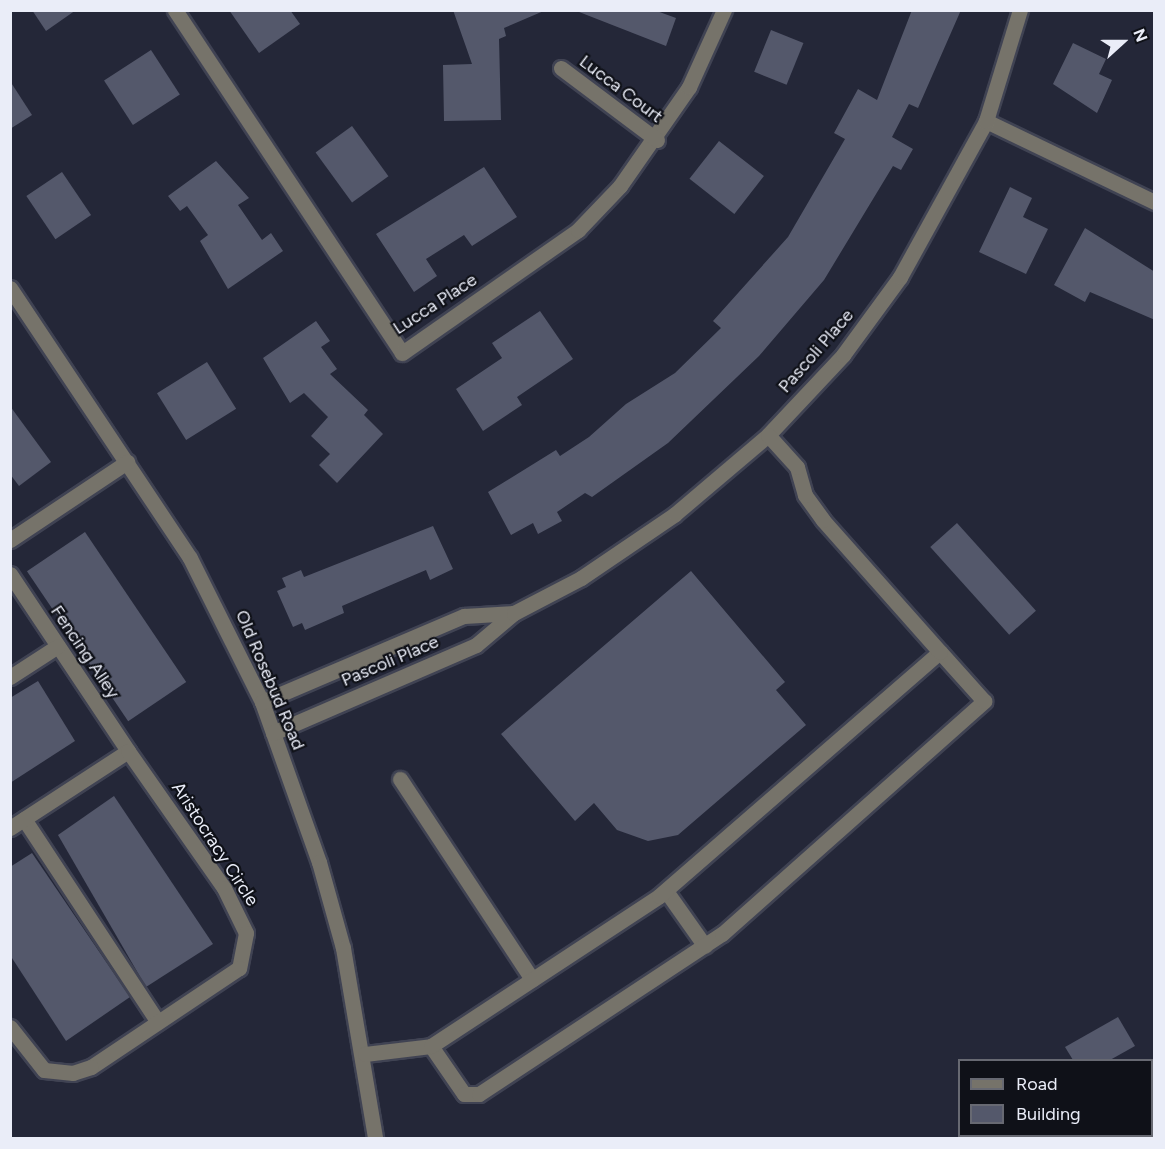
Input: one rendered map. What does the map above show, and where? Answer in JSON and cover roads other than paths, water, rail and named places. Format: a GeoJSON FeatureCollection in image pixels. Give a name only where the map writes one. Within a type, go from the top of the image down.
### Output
{"type":"FeatureCollection","features":[{"type":"Feature","properties":{"kind":"street","name":"Lucca Place"},"geometry":{"type":"LineString","coordinates":[[175,10],[402,353],[578,230],[657,140],[689,87],[723,10]]}},
{"type":"Feature","properties":{"kind":"street","name":"Pascoli Place"},"geometry":{"type":"LineString","coordinates":[[273,733],[476,645],[514,613],[580,579],[675,514],[768,435],[843,355],[900,277],[986,121],[1020,10]]}},
{"type":"Feature","properties":{"kind":"street","name":"Lucca Court"},"geometry":{"type":"LineString","coordinates":[[561,68],[657,140]]}},
{"type":"Feature","properties":{"kind":"street"},"geometry":{"type":"LineString","coordinates":[[986,121],[1155,202]]}},
{"type":"Feature","properties":{"kind":"street","name":"Old Rosebud Road"},"geometry":{"type":"LineString","coordinates":[[10,288],[190,558],[262,702],[319,862],[365,1054],[375,1138]]}},
{"type":"Feature","properties":{"kind":"street"},"geometry":{"type":"LineString","coordinates":[[430,1046],[464,1094],[479,1094],[705,946],[984,701],[816,513],[797,467],[768,435]]}},
{"type":"Feature","properties":{"kind":"street"},"geometry":{"type":"LineString","coordinates":[[10,540],[127,462]]}},
{"type":"Feature","properties":{"kind":"street","name":"Fencing Alley"},"geometry":{"type":"LineString","coordinates":[[10,574],[128,751]]}},
{"type":"Feature","properties":{"kind":"street","name":"Pascoli Place"},"geometry":{"type":"LineString","coordinates":[[262,702],[464,616],[514,613]]}},
{"type":"Feature","properties":{"kind":"street"},"geometry":{"type":"LineString","coordinates":[[10,677],[58,646]]}},
{"type":"Feature","properties":{"kind":"street"},"geometry":{"type":"LineString","coordinates":[[365,1054],[430,1046],[666,891],[940,652]]}},
{"type":"Feature","properties":{"kind":"street"},"geometry":{"type":"LineString","coordinates":[[128,751],[17,823],[158,1022]]}},
{"type":"Feature","properties":{"kind":"street","name":"Aristocracy Circle"},"geometry":{"type":"LineString","coordinates":[[10,1027],[33,1062],[59,1074],[91,1067],[239,968],[246,933],[229,896],[128,751]]}},
{"type":"Feature","properties":{"kind":"street"},"geometry":{"type":"LineString","coordinates":[[400,779],[532,979]]}},
{"type":"Feature","properties":{"kind":"street"},"geometry":{"type":"LineString","coordinates":[[666,891],[705,946]]}}]}
